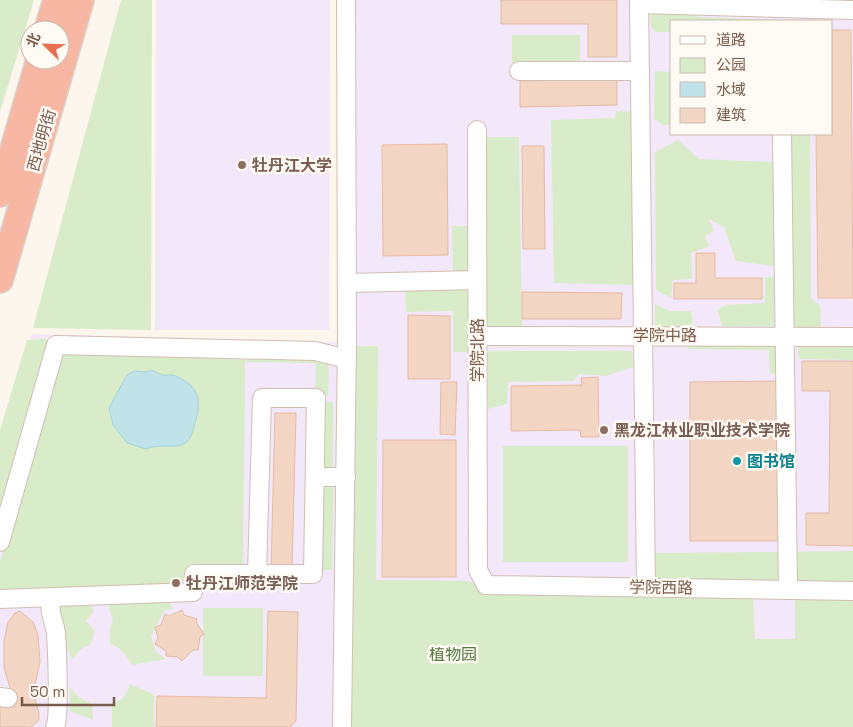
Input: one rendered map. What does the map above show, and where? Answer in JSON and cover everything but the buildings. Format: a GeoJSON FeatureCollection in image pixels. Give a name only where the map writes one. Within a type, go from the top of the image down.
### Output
{"type":"FeatureCollection","features":[{"type":"Feature","properties":{"kind":"highway"},"geometry":{"type":"LineString","coordinates":[[50,20],[56,0]]}},
{"type":"Feature","properties":{"kind":"highway","name":"西地明街"},"geometry":{"type":"LineString","coordinates":[[0,280],[81,0]]}},
{"type":"Feature","properties":{"kind":"highway","name":"西地明街"},"geometry":{"type":"LineString","coordinates":[[0,194],[36,70]]}},
{"type":"Feature","properties":{"kind":"street"},"geometry":{"type":"LineString","coordinates":[[342,727],[347,359],[346,0]]}},
{"type":"Feature","properties":{"kind":"street"},"geometry":{"type":"LineString","coordinates":[[646,586],[639,2],[781,15],[853,10]]}},
{"type":"Feature","properties":{"kind":"street"},"geometry":{"type":"LineString","coordinates":[[519,71],[640,71]]}},
{"type":"Feature","properties":{"kind":"street","name":"学院北路"},"geometry":{"type":"LineString","coordinates":[[476,130],[478,570]]}},
{"type":"Feature","properties":{"kind":"street"},"geometry":{"type":"LineString","coordinates":[[782,135],[788,590]]}},
{"type":"Feature","properties":{"kind":"street"},"geometry":{"type":"LineString","coordinates":[[347,283],[477,280]]}},
{"type":"Feature","properties":{"kind":"street","name":"学院中路"},"geometry":{"type":"LineString","coordinates":[[477,336],[853,337]]}},
{"type":"Feature","properties":{"kind":"street"},"geometry":{"type":"LineString","coordinates":[[0,542],[56,346],[315,351],[347,359]]}},
{"type":"Feature","properties":{"kind":"street"},"geometry":{"type":"LineString","coordinates":[[0,599],[194,592],[194,574],[257,574],[313,574],[316,398],[262,398],[257,574]]}},
{"type":"Feature","properties":{"kind":"street"},"geometry":{"type":"LineString","coordinates":[[316,477],[346,477]]}},
{"type":"Feature","properties":{"kind":"street","name":"学院西路"},"geometry":{"type":"LineString","coordinates":[[478,570],[486,585],[646,586],[853,591]]}},
{"type":"Feature","properties":{"kind":"street"},"geometry":{"type":"LineString","coordinates":[[54,727],[57,723],[56,632],[50,606],[51,600],[56,597]]}},
{"type":"Feature","properties":{"kind":"shaded area","name":"牡丹江大学"},"geometry":{"type":"Polygon","coordinates":[[[156,0],[330,0],[329,330],[155,330],[156,0]]]}},
{"type":"Feature","properties":{"kind":"shaded area","name":"黑龙江林业职业技术学院"},"geometry":{"type":"Polygon","coordinates":[[[356,0],[853,0],[853,727],[356,727],[356,0]]]}},
{"type":"Feature","properties":{"kind":"shaded area","name":"牡丹江师范学院"},"geometry":{"type":"Polygon","coordinates":[[[32,334],[347,342],[352,727],[0,727],[0,439],[32,334]]]}},
{"type":"Feature","properties":{"kind":"green space"},"geometry":{"type":"Polygon","coordinates":[[[0,0],[34,0],[28,20],[20,20],[20,46],[0,112],[0,0]]]}},
{"type":"Feature","properties":{"kind":"green space"},"geometry":{"type":"Polygon","coordinates":[[[121,0],[152,0],[151,330],[33,328],[121,0]]]}},
{"type":"Feature","properties":{"kind":"green space"},"geometry":{"type":"Polygon","coordinates":[[[650,11],[689,13],[698,17],[776,20],[670,20],[670,32],[655,32],[651,26],[650,11]]]}},
{"type":"Feature","properties":{"kind":"green space"},"geometry":{"type":"Polygon","coordinates":[[[512,35],[580,35],[580,63],[512,63],[512,35]]]}},
{"type":"Feature","properties":{"kind":"green space"},"geometry":{"type":"Polygon","coordinates":[[[655,71],[670,72],[670,125],[663,125],[654,119],[655,71]]]}},
{"type":"Feature","properties":{"kind":"green space"},"geometry":{"type":"Polygon","coordinates":[[[616,111],[637,112],[637,285],[554,283],[551,120],[615,118],[616,111]]]}},
{"type":"Feature","properties":{"kind":"green space"},"geometry":{"type":"Polygon","coordinates":[[[790,135],[810,135],[811,298],[820,306],[821,330],[789,330],[790,135]]]}},
{"type":"Feature","properties":{"kind":"green space"},"geometry":{"type":"Polygon","coordinates":[[[482,137],[519,137],[522,327],[483,327],[482,137]]]}},
{"type":"Feature","properties":{"kind":"green space"},"geometry":{"type":"Polygon","coordinates":[[[678,140],[699,159],[773,162],[774,266],[736,261],[724,227],[709,219],[714,230],[705,237],[709,246],[691,253],[692,279],[673,280],[671,298],[656,290],[655,152],[678,140]]]}},
{"type":"Feature","properties":{"kind":"green space"},"geometry":{"type":"Polygon","coordinates":[[[452,226],[474,226],[474,276],[453,277],[452,226]]]}},
{"type":"Feature","properties":{"kind":"green space"},"geometry":{"type":"Polygon","coordinates":[[[765,277],[774,277],[774,326],[722,326],[718,310],[726,305],[765,303],[765,277]]]}},
{"type":"Feature","properties":{"kind":"green space"},"geometry":{"type":"Polygon","coordinates":[[[472,284],[473,352],[453,352],[453,311],[406,312],[405,285],[472,284]]]}},
{"type":"Feature","properties":{"kind":"green space"},"geometry":{"type":"Polygon","coordinates":[[[655,304],[670,311],[691,311],[694,330],[655,330],[655,304]]]}},
{"type":"Feature","properties":{"kind":"green space"},"geometry":{"type":"Polygon","coordinates":[[[56,338],[0,532],[0,430],[27,340],[56,338]]]}},
{"type":"Feature","properties":{"kind":"green space"},"geometry":{"type":"Polygon","coordinates":[[[688,338],[788,340],[789,374],[770,374],[769,350],[688,349],[688,338]]]}},
{"type":"Feature","properties":{"kind":"green space"},"geometry":{"type":"Polygon","coordinates":[[[797,340],[853,341],[853,360],[799,359],[797,340]]]}},
{"type":"Feature","properties":{"kind":"green space","name":"植物园"},"geometry":{"type":"Polygon","coordinates":[[[350,346],[378,346],[376,580],[468,581],[481,586],[753,596],[755,639],[795,639],[795,598],[853,600],[853,727],[347,727],[350,346]]]}},
{"type":"Feature","properties":{"kind":"green space"},"geometry":{"type":"Polygon","coordinates":[[[487,351],[632,351],[633,367],[606,376],[579,374],[573,381],[508,382],[507,404],[488,409],[487,351]]]}},
{"type":"Feature","properties":{"kind":"green space"},"geometry":{"type":"Polygon","coordinates":[[[60,353],[245,360],[243,567],[187,568],[181,586],[0,593],[0,562],[60,353]]]}},
{"type":"Feature","properties":{"kind":"green space"},"geometry":{"type":"Polygon","coordinates":[[[248,353],[329,357],[328,396],[315,396],[316,363],[247,362],[248,353]]]}},
{"type":"Feature","properties":{"kind":"green space"},"geometry":{"type":"Polygon","coordinates":[[[324,402],[333,402],[333,472],[324,473],[324,402]]]}},
{"type":"Feature","properties":{"kind":"green space"},"geometry":{"type":"Polygon","coordinates":[[[503,446],[628,446],[628,562],[503,562],[503,446]]]}},
{"type":"Feature","properties":{"kind":"green space"},"geometry":{"type":"Polygon","coordinates":[[[322,480],[334,480],[332,570],[321,570],[322,480]]]}},
{"type":"Feature","properties":{"kind":"green space"},"geometry":{"type":"Polygon","coordinates":[[[853,551],[853,583],[652,582],[651,553],[853,551]]]}},
{"type":"Feature","properties":{"kind":"green space"},"geometry":{"type":"Polygon","coordinates":[[[165,598],[174,609],[165,610],[151,636],[156,652],[166,659],[132,665],[120,649],[110,644],[110,628],[113,619],[109,609],[109,601],[165,598]]]}},
{"type":"Feature","properties":{"kind":"green space"},"geometry":{"type":"Polygon","coordinates":[[[90,603],[94,610],[86,621],[95,631],[90,645],[81,649],[72,659],[64,641],[66,635],[54,604],[90,603]]]}},
{"type":"Feature","properties":{"kind":"green space"},"geometry":{"type":"Polygon","coordinates":[[[203,608],[263,608],[263,676],[203,676],[203,608]]]}},
{"type":"Feature","properties":{"kind":"green space"},"geometry":{"type":"Polygon","coordinates":[[[130,684],[154,695],[154,727],[112,727],[112,704],[124,696],[130,684]]]}},
{"type":"Feature","properties":{"kind":"green space"},"geometry":{"type":"Polygon","coordinates":[[[70,688],[79,697],[92,704],[93,720],[70,711],[70,688]]]}},
{"type":"Feature","properties":{"kind":"water"},"geometry":{"type":"Polygon","coordinates":[[[151,370],[162,375],[173,375],[188,383],[196,392],[198,412],[191,437],[184,444],[156,446],[146,449],[127,443],[113,425],[109,408],[127,375],[134,371],[146,372],[151,370]]]}},
{"type":"Feature","properties":{"kind":"place","name":"牡丹江大学"},"geometry":{"type":"Point","coordinates":[242,165]}},
{"type":"Feature","properties":{"kind":"place","name":"黑龙江林业职业技术学院"},"geometry":{"type":"Point","coordinates":[604,430]}},
{"type":"Feature","properties":{"kind":"place","name":"图书馆"},"geometry":{"type":"Point","coordinates":[737,461]}},
{"type":"Feature","properties":{"kind":"place","name":"牡丹江师范学院"},"geometry":{"type":"Point","coordinates":[176,583]}}]}
